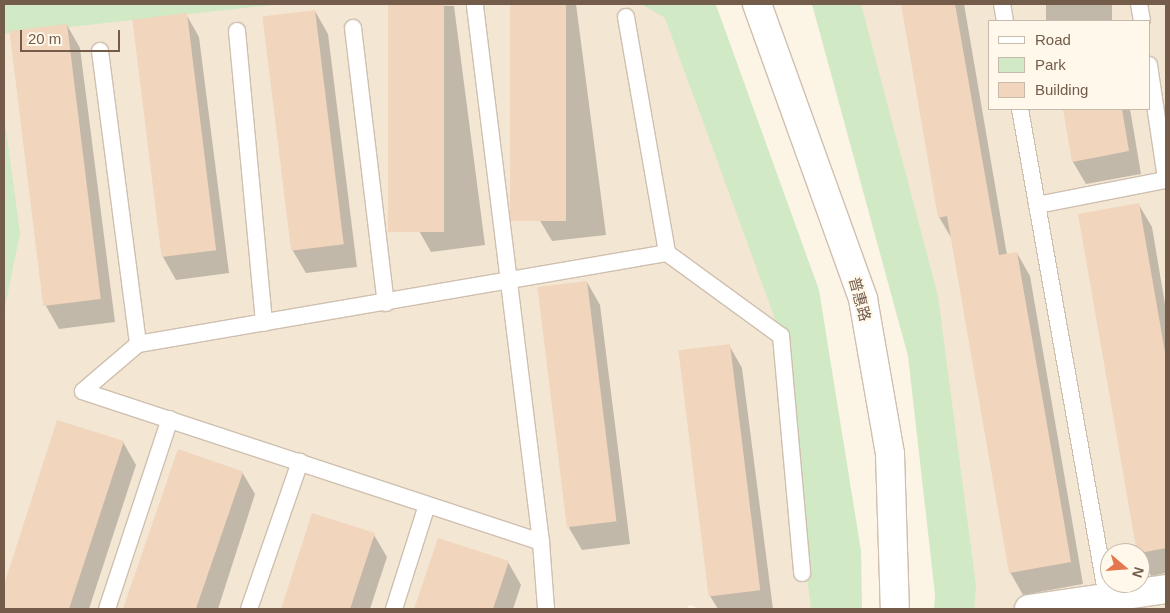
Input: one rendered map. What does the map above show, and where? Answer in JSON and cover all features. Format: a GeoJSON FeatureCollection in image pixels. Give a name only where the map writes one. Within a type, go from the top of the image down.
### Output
{"type":"FeatureCollection","features":[{"type":"Feature","properties":{"kind":"main road","name":"普惠路"},"geometry":{"type":"LineString","coordinates":[[757,4],[863,299],[890,454],[895,609]]}},
{"type":"Feature","properties":{"kind":"main road"},"geometry":{"type":"LineString","coordinates":[[1029,609],[1166,590]]}},
{"type":"Feature","properties":{"kind":"lane"},"geometry":{"type":"LineString","coordinates":[[1002,4],[1005,20]]}},
{"type":"Feature","properties":{"kind":"lane"},"geometry":{"type":"LineString","coordinates":[[1139,4],[1142,20]]}},
{"type":"Feature","properties":{"kind":"lane"},"geometry":{"type":"LineString","coordinates":[[475,6],[541,542],[546,609]]}},
{"type":"Feature","properties":{"kind":"lane"},"geometry":{"type":"LineString","coordinates":[[626,18],[667,253],[781,336],[802,573]]}},
{"type":"Feature","properties":{"kind":"lane"},"geometry":{"type":"LineString","coordinates":[[353,28],[386,303]]}},
{"type":"Feature","properties":{"kind":"lane"},"geometry":{"type":"LineString","coordinates":[[237,31],[264,323]]}},
{"type":"Feature","properties":{"kind":"lane"},"geometry":{"type":"LineString","coordinates":[[100,51],[138,344]]}},
{"type":"Feature","properties":{"kind":"lane"},"geometry":{"type":"LineString","coordinates":[[1037,205],[1166,179],[1150,72]]}},
{"type":"Feature","properties":{"kind":"lane"},"geometry":{"type":"LineString","coordinates":[[1020,110],[1107,599]]}},
{"type":"Feature","properties":{"kind":"lane"},"geometry":{"type":"LineString","coordinates":[[541,542],[83,391],[138,344],[386,303],[667,253]]}},
{"type":"Feature","properties":{"kind":"lane"},"geometry":{"type":"LineString","coordinates":[[107,609],[170,419]]}},
{"type":"Feature","properties":{"kind":"lane"},"geometry":{"type":"LineString","coordinates":[[249,609],[300,462]]}},
{"type":"Feature","properties":{"kind":"lane"},"geometry":{"type":"LineString","coordinates":[[394,609],[428,505]]}},
{"type":"Feature","properties":{"kind":"shaded area"},"geometry":{"type":"Polygon","coordinates":[[[184,4],[682,4],[804,319],[834,609],[700,609],[689,605],[687,609],[4,609],[4,24],[184,4]]]}},
{"type":"Feature","properties":{"kind":"shaded area"},"geometry":{"type":"Polygon","coordinates":[[[837,4],[1166,4],[1166,609],[956,609],[954,558],[837,4]]]}},
{"type":"Feature","properties":{"kind":"green space"},"geometry":{"type":"Polygon","coordinates":[[[4,4],[282,4],[4,34],[4,4]]]}},
{"type":"Feature","properties":{"kind":"green space"},"geometry":{"type":"Polygon","coordinates":[[[641,4],[716,5],[819,290],[861,551],[862,609],[811,609],[774,316],[665,18],[641,4]]]}},
{"type":"Feature","properties":{"kind":"green space"},"geometry":{"type":"Polygon","coordinates":[[[812,4],[861,4],[938,296],[976,586],[974,609],[934,609],[935,594],[908,356],[812,4]]]}},
{"type":"Feature","properties":{"kind":"green space"},"geometry":{"type":"Polygon","coordinates":[[[4,115],[20,233],[4,312],[4,115]]]}},
{"type":"Feature","properties":{"kind":"building"},"geometry":{"type":"Polygon","coordinates":[[[388,4],[444,4],[444,232],[388,232],[388,4]]]}},
{"type":"Feature","properties":{"kind":"building"},"geometry":{"type":"Polygon","coordinates":[[[510,4],[566,4],[566,221],[510,221],[510,4]]]}},
{"type":"Feature","properties":{"kind":"building"},"geometry":{"type":"Polygon","coordinates":[[[901,4],[955,4],[999,255],[1017,252],[1071,562],[1009,573],[947,216],[938,218],[901,4]]]}},
{"type":"Feature","properties":{"kind":"building"},"geometry":{"type":"Polygon","coordinates":[[[315,10],[344,244],[291,251],[262,16],[315,10]]]}},
{"type":"Feature","properties":{"kind":"building"},"geometry":{"type":"Polygon","coordinates":[[[187,13],[216,250],[162,257],[132,20],[187,13]]]}},
{"type":"Feature","properties":{"kind":"building"},"geometry":{"type":"Polygon","coordinates":[[[67,24],[101,299],[43,306],[9,31],[67,24]]]}},
{"type":"Feature","properties":{"kind":"building"},"geometry":{"type":"Polygon","coordinates":[[[1063,110],[1122,110],[1129,151],[1072,162],[1063,110]]]}},
{"type":"Feature","properties":{"kind":"building"},"geometry":{"type":"Polygon","coordinates":[[[1139,203],[1166,358],[1166,548],[1150,551],[1150,543],[1135,543],[1078,214],[1139,203]]]}},
{"type":"Feature","properties":{"kind":"building"},"geometry":{"type":"Polygon","coordinates":[[[587,281],[616,521],[567,527],[537,287],[587,281]]]}},
{"type":"Feature","properties":{"kind":"building"},"geometry":{"type":"Polygon","coordinates":[[[730,344],[760,590],[709,596],[678,350],[730,344]]]}},
{"type":"Feature","properties":{"kind":"building"},"geometry":{"type":"Polygon","coordinates":[[[57,420],[124,441],[69,609],[4,609],[4,585],[57,420]]]}},
{"type":"Feature","properties":{"kind":"building"},"geometry":{"type":"Polygon","coordinates":[[[178,449],[243,471],[196,609],[123,608],[178,449]]]}},
{"type":"Feature","properties":{"kind":"building"},"geometry":{"type":"Polygon","coordinates":[[[312,513],[375,533],[350,609],[281,609],[312,513]]]}},
{"type":"Feature","properties":{"kind":"building"},"geometry":{"type":"Polygon","coordinates":[[[438,538],[509,561],[493,609],[414,609],[438,538]]]}}]}
